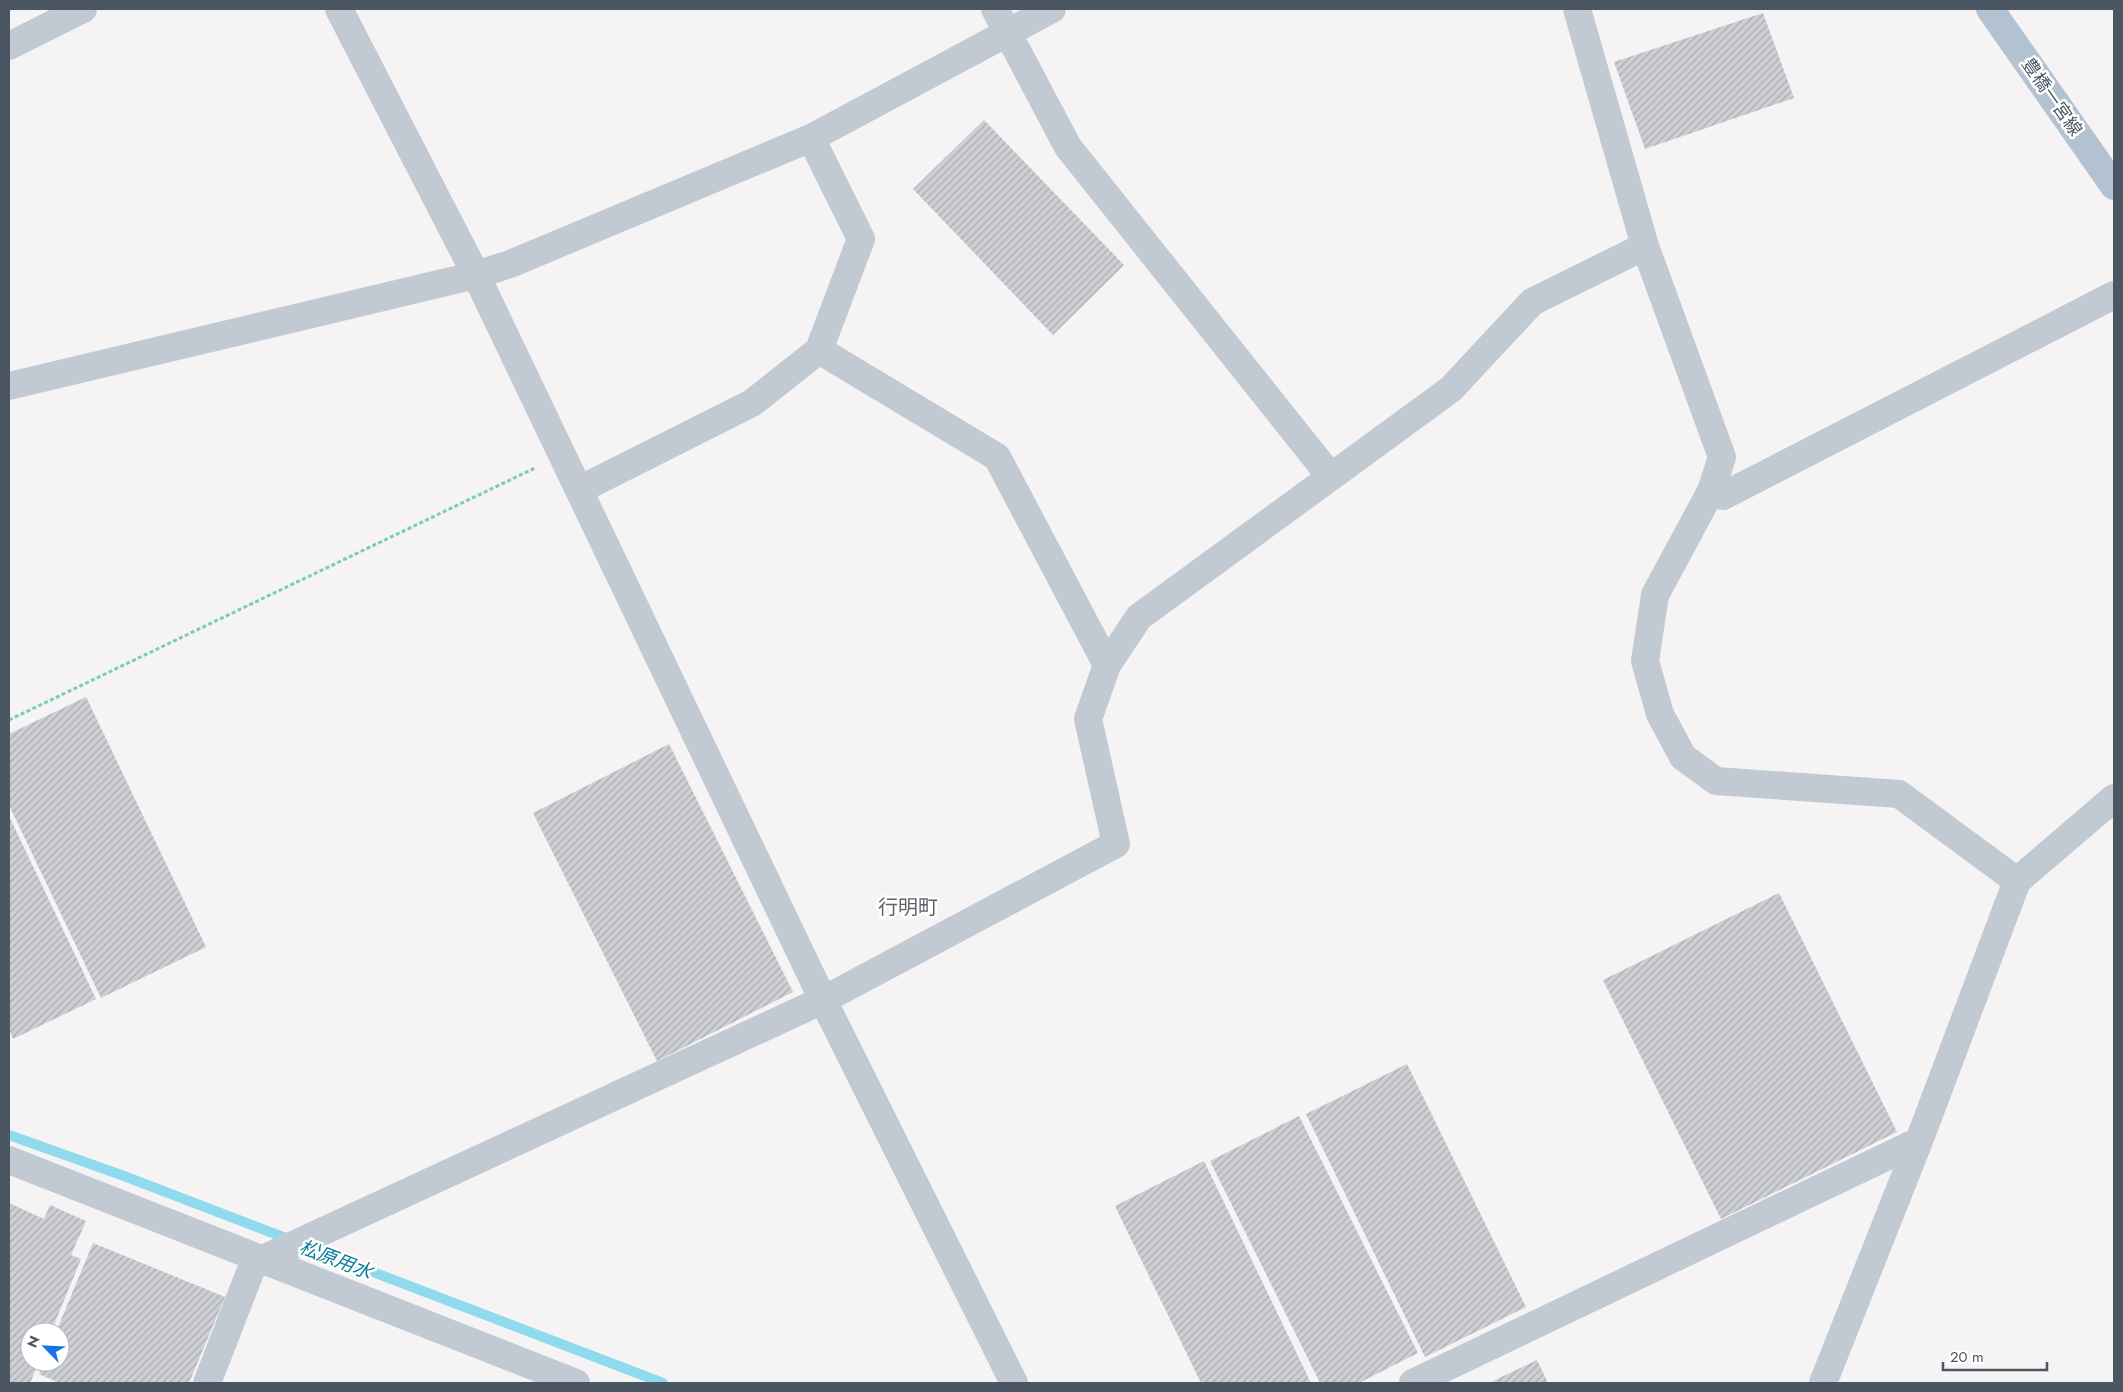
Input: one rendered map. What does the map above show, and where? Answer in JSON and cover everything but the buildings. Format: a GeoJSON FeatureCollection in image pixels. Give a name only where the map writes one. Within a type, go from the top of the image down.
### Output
{"type":"FeatureCollection","features":[{"type":"Feature","properties":{"kind":"main road","name":"豊橋一宮線"},"geometry":{"type":"LineString","coordinates":[[1990,9],[2114,186]]}},
{"type":"Feature","properties":{"kind":"street"},"geometry":{"type":"LineString","coordinates":[[9,46],[83,9]]}},
{"type":"Feature","properties":{"kind":"street"},"geometry":{"type":"LineString","coordinates":[[339,9],[476,275],[823,1000],[1014,1383]]}},
{"type":"Feature","properties":{"kind":"street"},"geometry":{"type":"LineString","coordinates":[[995,9],[1068,147],[1331,477]]}},
{"type":"Feature","properties":{"kind":"street"},"geometry":{"type":"LineString","coordinates":[[9,386],[476,275],[510,264],[811,138],[1052,9]]}},
{"type":"Feature","properties":{"kind":"street"},"geometry":{"type":"LineString","coordinates":[[1577,9],[1645,246],[1722,457],[1711,491],[1655,595],[1645,661],[1660,714],[1683,757],[1716,781],[1899,794],[2017,881]]}},
{"type":"Feature","properties":{"kind":"street"},"geometry":{"type":"LineString","coordinates":[[579,490],[752,403],[819,350],[861,239],[811,138]]}},
{"type":"Feature","properties":{"kind":"street"},"geometry":{"type":"LineString","coordinates":[[207,1383],[267,1256],[315,1236],[823,1000],[1116,844],[1088,719],[1107,665],[1139,617],[1451,389],[1532,302],[1645,246]]}},
{"type":"Feature","properties":{"kind":"street"},"geometry":{"type":"LineString","coordinates":[[1711,491],[1723,496],[2114,295]]}},
{"type":"Feature","properties":{"kind":"street"},"geometry":{"type":"LineString","coordinates":[[819,350],[998,457],[1107,665]]}},
{"type":"Feature","properties":{"kind":"street"},"geometry":{"type":"LineString","coordinates":[[1823,1383],[1919,1141],[2017,881],[2114,798]]}},
{"type":"Feature","properties":{"kind":"street"},"geometry":{"type":"LineString","coordinates":[[1413,1383],[1919,1141]]}},
{"type":"Feature","properties":{"kind":"street"},"geometry":{"type":"LineString","coordinates":[[9,1160],[267,1256],[576,1383]]}},
{"type":"Feature","properties":{"kind":"path"},"geometry":{"type":"LineString","coordinates":[[9,720],[562,455]]}},
{"type":"Feature","properties":{"kind":"waterway","name":"松原用水"},"geometry":{"type":"LineString","coordinates":[[9,1135],[124,1176],[291,1240]]}},
{"type":"Feature","properties":{"kind":"waterway","name":"松原用水"},"geometry":{"type":"LineString","coordinates":[[305,1246],[663,1383]]}},
{"type":"Feature","properties":{"kind":"district","name":"行明町"},"geometry":{"type":"Point","coordinates":[908,907]}}]}
